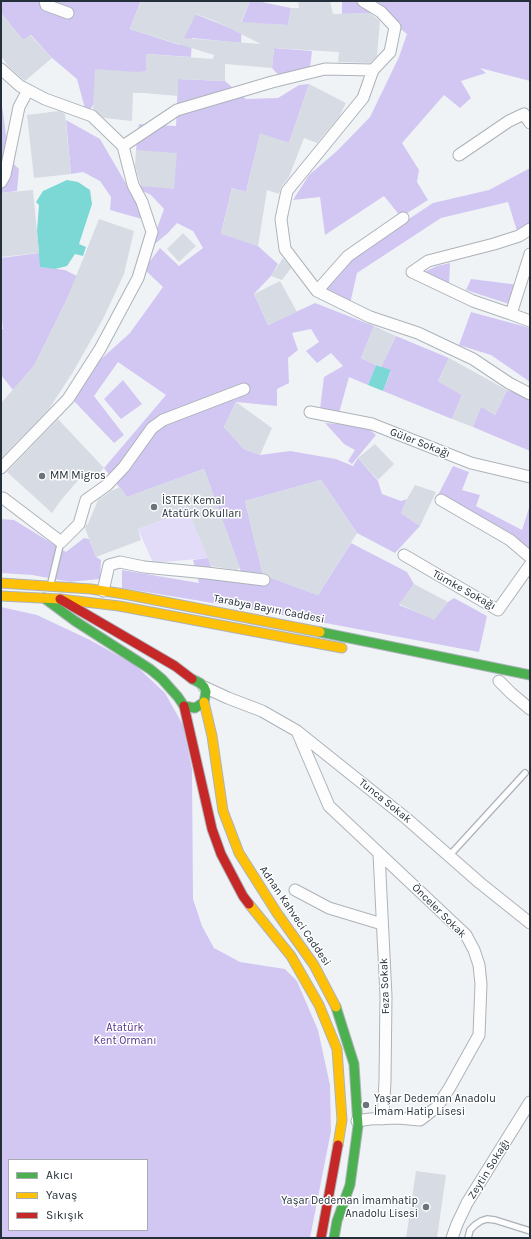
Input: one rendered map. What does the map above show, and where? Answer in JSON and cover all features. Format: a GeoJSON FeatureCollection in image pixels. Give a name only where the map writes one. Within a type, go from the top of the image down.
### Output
{"type":"FeatureCollection","features":[{"type":"Feature","properties":{"kind":"main road","name":"Tarabya Bayırı Caddesi"},"geometry":{"type":"LineString","coordinates":[[1,583],[103,591],[267,620],[530,675]]}},
{"type":"Feature","properties":{"kind":"main road"},"geometry":{"type":"LineString","coordinates":[[48,586],[60,599],[100,624],[175,666],[199,684],[206,692],[205,701],[195,708],[184,706]]}},
{"type":"Feature","properties":{"kind":"main road"},"geometry":{"type":"LineString","coordinates":[[1,596],[60,599],[107,604],[349,649]]}},
{"type":"Feature","properties":{"kind":"main road"},"geometry":{"type":"LineString","coordinates":[[44,598],[75,621],[150,669],[162,679],[184,706],[212,829],[221,854],[243,896],[291,956],[320,1006],[336,1048],[342,1120],[321,1238]]}},
{"type":"Feature","properties":{"kind":"main road"},"geometry":{"type":"LineString","coordinates":[[100,624],[96,613],[97,609],[107,604]]}},
{"type":"Feature","properties":{"kind":"main road"},"geometry":{"type":"LineString","coordinates":[[495,680],[515,684]]}},
{"type":"Feature","properties":{"kind":"main road"},"geometry":{"type":"LineString","coordinates":[[178,698],[178,692],[181,686],[189,681],[199,684]]}},
{"type":"Feature","properties":{"kind":"main road","name":"Adnan Kahveci Caddesi"},"geometry":{"type":"LineString","coordinates":[[205,701],[212,736],[223,811],[239,853],[277,913],[314,965],[337,1010],[354,1064],[357,1121],[350,1185],[337,1221],[334,1238]]}},
{"type":"Feature","properties":{"kind":"street"},"geometry":{"type":"LineString","coordinates":[[45,1],[46,5],[68,13]]}},
{"type":"Feature","properties":{"kind":"street"},"geometry":{"type":"LineString","coordinates":[[363,1],[381,12],[395,27],[390,52],[372,70],[363,98],[287,191],[281,219],[285,249],[317,291],[370,317],[418,332],[473,359],[509,383],[530,394]]}},
{"type":"Feature","properties":{"kind":"street"},"geometry":{"type":"LineString","coordinates":[[123,146],[177,110],[272,82],[325,69],[372,70]]}},
{"type":"Feature","properties":{"kind":"street"},"geometry":{"type":"LineString","coordinates":[[1,70],[20,86],[46,99],[92,116],[123,146],[133,185],[142,202],[152,232],[138,278],[100,349],[68,399],[1,468]]}},
{"type":"Feature","properties":{"kind":"street"},"geometry":{"type":"LineString","coordinates":[[1,182],[5,175],[19,107],[28,90]]}},
{"type":"Feature","properties":{"kind":"street"},"geometry":{"type":"LineString","coordinates":[[460,155],[509,121],[524,114],[530,123]]}},
{"type":"Feature","properties":{"kind":"street"},"geometry":{"type":"LineString","coordinates":[[317,291],[348,256],[403,218]]}},
{"type":"Feature","properties":{"kind":"street"},"geometry":{"type":"LineString","coordinates":[[530,229],[519,236],[494,244],[428,261],[412,272],[473,301],[530,321]]}},
{"type":"Feature","properties":{"kind":"street"},"geometry":{"type":"LineString","coordinates":[[510,314],[530,254]]}},
{"type":"Feature","properties":{"kind":"street"},"geometry":{"type":"LineString","coordinates":[[1,499],[3,498],[61,538],[79,524],[86,500],[107,485],[124,467],[152,428],[164,420],[244,389]]}},
{"type":"Feature","properties":{"kind":"street","name":"Güler Sokağı"},"geometry":{"type":"LineString","coordinates":[[310,412],[372,424],[471,463],[530,477]]}},
{"type":"Feature","properties":{"kind":"street"},"geometry":{"type":"LineString","coordinates":[[441,500],[510,540],[530,557]]}},
{"type":"Feature","properties":{"kind":"street","name":"Tümke Sokağı"},"geometry":{"type":"LineString","coordinates":[[404,555],[498,610],[530,565]]}},
{"type":"Feature","properties":{"kind":"street"},"geometry":{"type":"LineString","coordinates":[[103,591],[109,565],[120,562],[144,568],[207,573],[264,580]]}},
{"type":"Feature","properties":{"kind":"street"},"geometry":{"type":"LineString","coordinates":[[495,680],[530,709]]}},
{"type":"Feature","properties":{"kind":"street","name":"Tunca Sokak"},"geometry":{"type":"LineString","coordinates":[[199,684],[228,698],[262,711],[297,731],[407,819],[449,857],[530,923]]}},
{"type":"Feature","properties":{"kind":"street"},"geometry":{"type":"LineString","coordinates":[[205,701],[228,698]]}},
{"type":"Feature","properties":{"kind":"street","name":"Önceler Sokak"},"geometry":{"type":"LineString","coordinates":[[297,731],[329,806],[379,854],[419,889],[466,935],[474,950],[479,965],[481,984],[479,1035],[437,1107],[420,1120],[383,1119],[357,1121]]}},
{"type":"Feature","properties":{"kind":"street","name":"Feza Sokak"},"geometry":{"type":"LineString","coordinates":[[379,854],[386,996],[383,1119]]}},
{"type":"Feature","properties":{"kind":"street"},"geometry":{"type":"LineString","coordinates":[[295,890],[329,908],[382,924]]}},
{"type":"Feature","properties":{"kind":"street","name":"Zeytin Sokağı"},"geometry":{"type":"LineString","coordinates":[[452,1238],[457,1224],[468,1203],[530,1102]]}},
{"type":"Feature","properties":{"kind":"lane"},"geometry":{"type":"LineString","coordinates":[[48,586],[61,538]]}},
{"type":"Feature","properties":{"kind":"lane"},"geometry":{"type":"LineString","coordinates":[[449,857],[524,773]]}},
{"type":"Feature","properties":{"kind":"lane"},"geometry":{"type":"LineString","coordinates":[[468,1238],[470,1230],[481,1221],[487,1219],[530,1231]]}},
{"type":"Feature","properties":{"kind":"shaded area"},"geometry":{"type":"Polygon","coordinates":[[[188,511],[208,558],[153,563],[138,529],[188,511]]]}},
{"type":"Feature","properties":{"kind":"green space"},"geometry":{"type":"Polygon","coordinates":[[[1,1],[140,1],[130,29],[180,45],[195,14],[238,31],[250,1],[291,8],[288,25],[242,23],[241,43],[192,38],[191,57],[146,54],[146,71],[94,103],[87,116],[77,79],[52,58],[31,35],[23,40],[1,13],[1,1]]]}},
{"type":"Feature","properties":{"kind":"green space"},"geometry":{"type":"Polygon","coordinates":[[[342,1],[530,1],[530,81],[480,68],[486,73],[461,81],[471,98],[460,108],[444,95],[402,143],[419,170],[417,182],[428,200],[401,217],[384,196],[325,235],[320,197],[293,200],[309,175],[337,151],[370,117],[399,57],[407,34],[380,13],[342,14],[342,1]]]}},
{"type":"Feature","properties":{"kind":"green space"},"geometry":{"type":"Polygon","coordinates":[[[274,48],[312,51],[309,76],[284,81],[272,68],[274,48]]]}},
{"type":"Feature","properties":{"kind":"green space"},"geometry":{"type":"Polygon","coordinates":[[[178,79],[225,81],[246,99],[278,98],[299,85],[309,84],[289,143],[260,134],[246,192],[232,188],[221,233],[258,246],[278,264],[271,276],[254,294],[268,325],[315,303],[374,326],[361,358],[376,365],[368,385],[349,377],[339,413],[320,409],[324,377],[343,366],[331,353],[317,363],[306,351],[319,342],[311,329],[292,333],[298,350],[288,358],[289,383],[277,389],[277,406],[236,402],[224,427],[244,449],[260,455],[290,451],[336,459],[353,466],[358,458],[378,481],[382,494],[401,501],[407,499],[401,513],[420,526],[395,553],[357,533],[321,480],[245,501],[263,575],[241,572],[204,469],[127,497],[104,468],[166,395],[118,362],[94,396],[124,435],[114,443],[73,400],[91,368],[130,333],[163,287],[144,269],[160,248],[179,266],[203,248],[193,231],[177,223],[168,233],[150,248],[164,209],[151,195],[136,188],[134,185],[174,188],[136,150],[139,124],[176,126],[178,79]]]}},
{"type":"Feature","properties":{"kind":"green space"},"geometry":{"type":"Polygon","coordinates":[[[1,102],[9,159],[19,169],[17,191],[1,193],[1,102]]]}},
{"type":"Feature","properties":{"kind":"green space"},"geometry":{"type":"Polygon","coordinates":[[[66,120],[100,139],[135,199],[142,219],[110,210],[111,197],[100,181],[83,172],[71,174],[66,120]]]}},
{"type":"Feature","properties":{"kind":"green space"},"geometry":{"type":"Polygon","coordinates":[[[530,168],[530,237],[518,234],[508,202],[441,218],[357,273],[350,304],[319,288],[351,257],[433,203],[489,190],[530,168]]]}},
{"type":"Feature","properties":{"kind":"green space"},"geometry":{"type":"Polygon","coordinates":[[[39,253],[41,267],[65,270],[77,276],[34,366],[13,390],[1,375],[1,329],[3,329],[1,310],[1,258],[39,253]]]}},
{"type":"Feature","properties":{"kind":"green space"},"geometry":{"type":"Polygon","coordinates":[[[450,263],[449,286],[428,279],[424,272],[437,266],[450,263]]]}},
{"type":"Feature","properties":{"kind":"green space"},"geometry":{"type":"Polygon","coordinates":[[[471,279],[519,285],[512,305],[466,290],[471,279]]]}},
{"type":"Feature","properties":{"kind":"green space"},"geometry":{"type":"Polygon","coordinates":[[[471,312],[530,328],[530,382],[491,355],[459,345],[471,312]]]}},
{"type":"Feature","properties":{"kind":"green space"},"geometry":{"type":"Polygon","coordinates":[[[396,336],[449,358],[438,381],[462,395],[452,419],[383,391],[391,371],[381,367],[396,336]]]}},
{"type":"Feature","properties":{"kind":"green space"},"geometry":{"type":"Polygon","coordinates":[[[123,380],[142,404],[121,419],[104,399],[123,380]]]}},
{"type":"Feature","properties":{"kind":"green space"},"geometry":{"type":"Polygon","coordinates":[[[507,390],[530,398],[530,451],[473,427],[481,406],[495,415],[507,390]]]}},
{"type":"Feature","properties":{"kind":"green space"},"geometry":{"type":"Polygon","coordinates":[[[325,423],[365,426],[376,435],[352,464],[348,461],[355,450],[344,444],[325,423]]]}},
{"type":"Feature","properties":{"kind":"green space"},"geometry":{"type":"Polygon","coordinates":[[[453,466],[469,472],[462,490],[480,495],[476,506],[522,530],[530,505],[530,553],[438,495],[453,466]]]}},
{"type":"Feature","properties":{"kind":"green space"},"geometry":{"type":"Polygon","coordinates":[[[1,519],[14,520],[66,552],[84,538],[89,539],[96,557],[101,560],[100,579],[70,582],[32,575],[1,573],[1,519]]]}},
{"type":"Feature","properties":{"kind":"green space"},"geometry":{"type":"Polygon","coordinates":[[[351,543],[407,572],[414,584],[399,605],[434,619],[448,602],[454,598],[487,616],[479,652],[267,612],[122,588],[122,570],[199,583],[193,560],[208,558],[215,577],[266,584],[269,577],[318,595],[351,543]]]}},
{"type":"Feature","properties":{"kind":"green space","name":"Atatürk Kent Ormanı"},"geometry":{"type":"Polygon","coordinates":[[[1,607],[37,615],[90,640],[135,665],[165,693],[183,725],[192,769],[193,899],[202,926],[214,948],[240,962],[285,969],[297,981],[318,1030],[330,1085],[331,1131],[310,1238],[1,1238],[1,607]]]}},
{"type":"Feature","properties":{"kind":"water"},"geometry":{"type":"Polygon","coordinates":[[[67,180],[78,182],[90,190],[92,204],[79,244],[86,247],[83,256],[75,254],[67,266],[55,269],[40,267],[37,231],[39,205],[36,202],[43,191],[67,180]]]}},
{"type":"Feature","properties":{"kind":"water"},"geometry":{"type":"Polygon","coordinates":[[[376,365],[391,370],[383,391],[368,385],[376,365]]]}},
{"type":"Feature","properties":{"kind":"building"},"geometry":{"type":"Polygon","coordinates":[[[141,1],[250,1],[241,22],[288,25],[291,8],[299,8],[298,1],[330,1],[333,14],[370,13],[380,21],[377,56],[370,63],[338,62],[339,52],[274,48],[272,68],[225,64],[225,81],[178,79],[178,96],[133,93],[132,121],[104,118],[93,109],[95,69],[135,72],[146,71],[146,54],[213,59],[214,55],[130,29],[141,1]],[[196,14],[184,38],[261,44],[215,21],[196,14]]]}},
{"type":"Feature","properties":{"kind":"building"},"geometry":{"type":"Polygon","coordinates":[[[1,13],[23,40],[30,35],[52,58],[25,81],[8,66],[1,56],[1,13]]]}},
{"type":"Feature","properties":{"kind":"building"},"geometry":{"type":"Polygon","coordinates":[[[309,84],[346,103],[339,117],[317,143],[304,138],[289,177],[281,187],[279,194],[267,190],[258,246],[221,234],[232,188],[246,192],[260,133],[289,143],[309,84]]]}},
{"type":"Feature","properties":{"kind":"building"},"geometry":{"type":"Polygon","coordinates":[[[59,111],[65,114],[71,174],[34,178],[27,115],[59,111]]]}},
{"type":"Feature","properties":{"kind":"building"},"geometry":{"type":"Polygon","coordinates":[[[136,150],[177,153],[174,189],[141,186],[135,166],[136,150]]]}},
{"type":"Feature","properties":{"kind":"building"},"geometry":{"type":"Polygon","coordinates":[[[33,190],[39,253],[1,257],[1,193],[33,190]]]}},
{"type":"Feature","properties":{"kind":"building"},"geometry":{"type":"Polygon","coordinates":[[[99,219],[134,231],[124,274],[103,319],[73,372],[49,409],[1,458],[1,403],[34,366],[67,299],[99,219]]]}},
{"type":"Feature","properties":{"kind":"building"},"geometry":{"type":"Polygon","coordinates":[[[183,233],[196,246],[179,262],[167,249],[183,233]]]}},
{"type":"Feature","properties":{"kind":"building"},"geometry":{"type":"Polygon","coordinates":[[[283,258],[291,268],[282,280],[271,276],[283,258]]]}},
{"type":"Feature","properties":{"kind":"building"},"geometry":{"type":"Polygon","coordinates":[[[280,281],[297,312],[268,325],[254,294],[280,281]]]}},
{"type":"Feature","properties":{"kind":"building"},"geometry":{"type":"Polygon","coordinates":[[[374,326],[396,336],[381,367],[361,358],[374,326]]]}},
{"type":"Feature","properties":{"kind":"building"},"geometry":{"type":"Polygon","coordinates":[[[449,358],[507,390],[495,415],[481,406],[473,427],[452,419],[462,395],[438,381],[449,358]]]}},
{"type":"Feature","properties":{"kind":"building"},"geometry":{"type":"Polygon","coordinates":[[[236,402],[272,428],[260,455],[244,449],[224,427],[236,402]]]}},
{"type":"Feature","properties":{"kind":"building"},"geometry":{"type":"Polygon","coordinates":[[[58,419],[104,468],[90,481],[82,476],[52,513],[7,472],[58,419]]]}},
{"type":"Feature","properties":{"kind":"building"},"geometry":{"type":"Polygon","coordinates":[[[375,444],[394,464],[378,480],[358,458],[375,444]]]}},
{"type":"Feature","properties":{"kind":"building"},"geometry":{"type":"Polygon","coordinates":[[[204,469],[240,568],[236,570],[211,566],[188,511],[138,529],[141,540],[96,557],[85,528],[98,500],[120,487],[127,497],[204,469]]]}},
{"type":"Feature","properties":{"kind":"building"},"geometry":{"type":"Polygon","coordinates":[[[321,480],[357,533],[318,595],[271,578],[268,574],[262,573],[245,501],[321,480]]]}},
{"type":"Feature","properties":{"kind":"building"},"geometry":{"type":"Polygon","coordinates":[[[415,485],[436,492],[420,526],[401,513],[415,485]]]}},
{"type":"Feature","properties":{"kind":"building"},"geometry":{"type":"Polygon","coordinates":[[[414,584],[448,602],[434,620],[399,604],[414,584]]]}},
{"type":"Feature","properties":{"kind":"building","name":"Yaşar Dedeman İmamhatip Anadolu Lisesi"},"geometry":{"type":"Polygon","coordinates":[[[416,1171],[446,1175],[437,1238],[406,1238],[416,1171]]]}},
{"type":"Feature","properties":{"kind":"traffic: fast"},"geometry":{"type":"LineString","coordinates":[[44,598],[75,621],[150,669],[162,679],[184,706],[195,708],[204,702],[206,692],[200,683],[192,679]]}},
{"type":"Feature","properties":{"kind":"traffic: fast"},"geometry":{"type":"LineString","coordinates":[[320,632],[530,675]]}},
{"type":"Feature","properties":{"kind":"traffic: fast"},"geometry":{"type":"LineString","coordinates":[[334,1238],[337,1221],[350,1185],[358,1126],[354,1064],[336,1007]]}},
{"type":"Feature","properties":{"kind":"traffic: slow"},"geometry":{"type":"LineString","coordinates":[[1,583],[91,589],[124,594],[320,632]]}},
{"type":"Feature","properties":{"kind":"traffic: slow"},"geometry":{"type":"LineString","coordinates":[[1,596],[60,599],[119,606],[342,648]]}},
{"type":"Feature","properties":{"kind":"traffic: slow"},"geometry":{"type":"LineString","coordinates":[[204,702],[212,736],[223,811],[239,853],[277,913],[314,965],[336,1007]]}},
{"type":"Feature","properties":{"kind":"traffic: slow"},"geometry":{"type":"LineString","coordinates":[[249,904],[291,956],[319,1005],[337,1049],[342,1120],[338,1145]]}},
{"type":"Feature","properties":{"kind":"traffic: jam"},"geometry":{"type":"LineString","coordinates":[[60,599],[175,666],[192,679]]}},
{"type":"Feature","properties":{"kind":"traffic: jam"},"geometry":{"type":"LineString","coordinates":[[184,706],[212,829],[221,854],[243,896],[249,904]]}},
{"type":"Feature","properties":{"kind":"traffic: jam"},"geometry":{"type":"LineString","coordinates":[[321,1238],[338,1145]]}},
{"type":"Feature","properties":{"kind":"place","name":"MM Migros"},"geometry":{"type":"Point","coordinates":[42,476]}},
{"type":"Feature","properties":{"kind":"place","name":"İSTEK Kemal Atatürk Okulları"},"geometry":{"type":"Point","coordinates":[154,507]}},
{"type":"Feature","properties":{"kind":"place","name":"Yaşar Dedeman Anadolu İmam Hatip Lisesi"},"geometry":{"type":"Point","coordinates":[366,1105]}},
{"type":"Feature","properties":{"kind":"place","name":"Yaşar Dedeman İmamhatip Anadolu Lisesi"},"geometry":{"type":"Point","coordinates":[426,1207]}}]}
